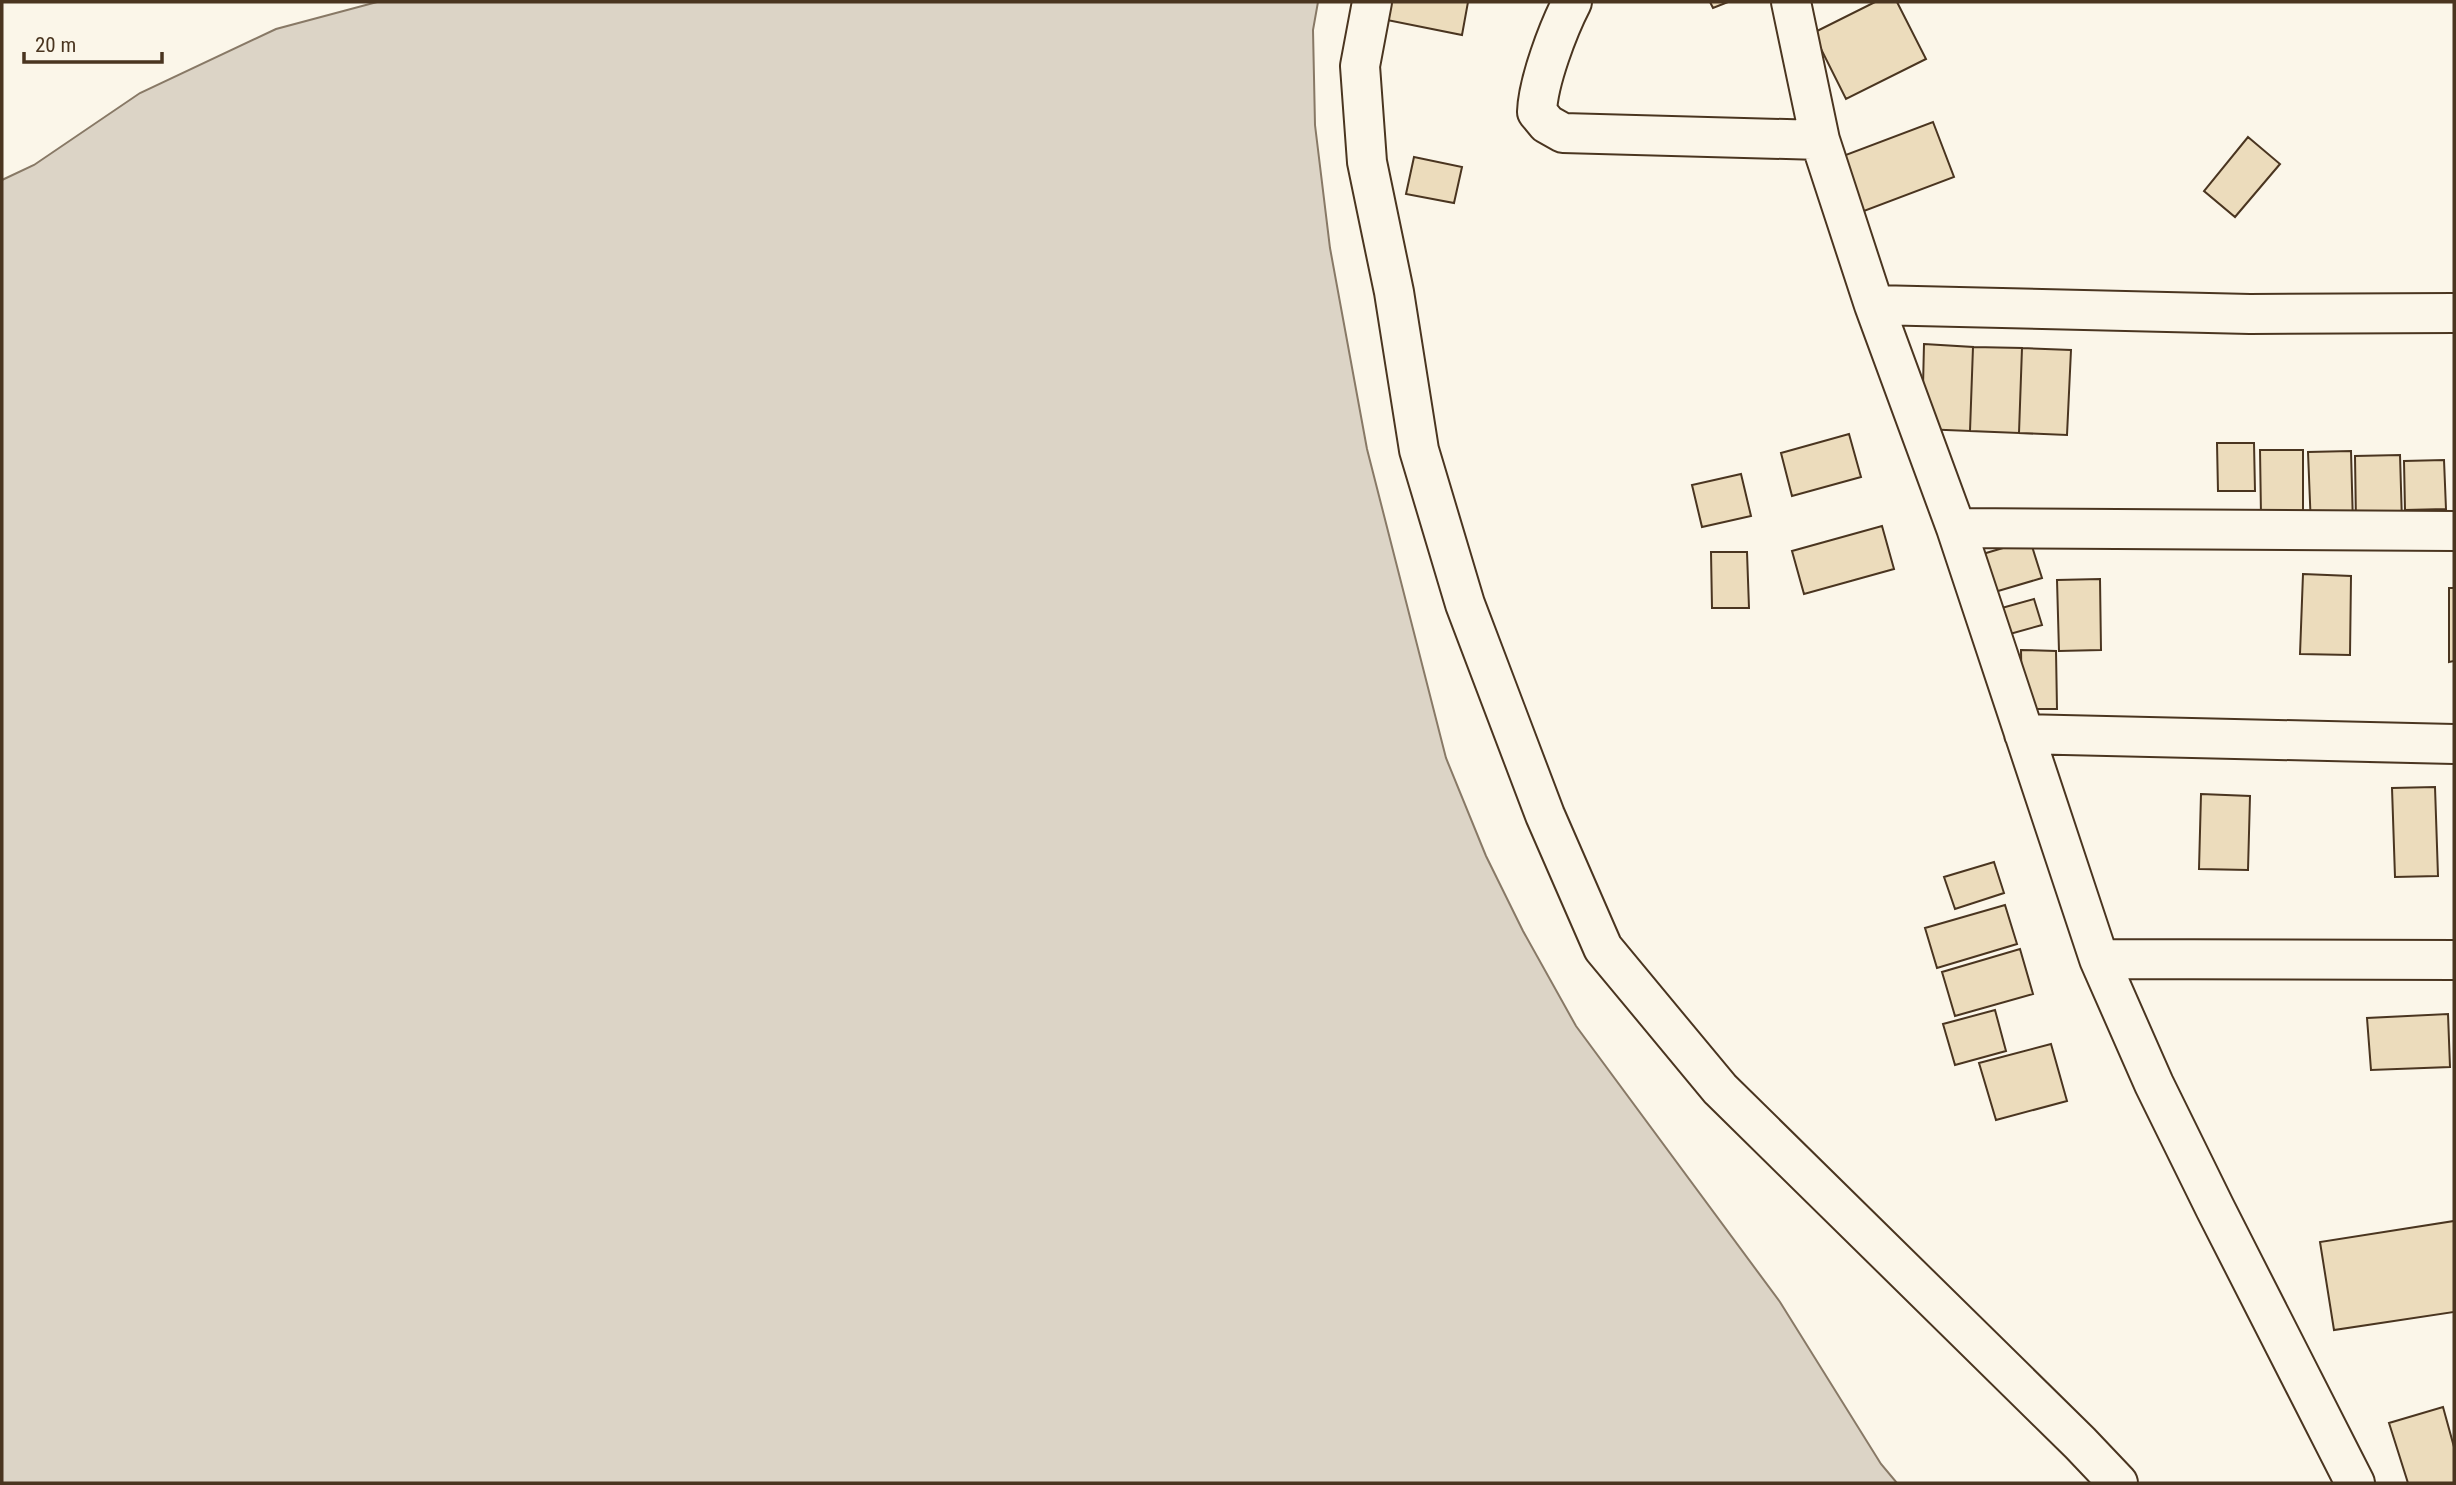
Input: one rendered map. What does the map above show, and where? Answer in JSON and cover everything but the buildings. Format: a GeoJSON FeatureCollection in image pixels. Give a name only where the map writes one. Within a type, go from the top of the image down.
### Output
{"type":"FeatureCollection","features":[{"type":"Feature","properties":{"kind":"street"},"geometry":{"type":"LineString","coordinates":[[1372,2],[1360,66],[1367,162],[1394,292],[1419,450],[1465,604],[1545,815],[1603,948],[1720,1089],[2118,1483]]}},
{"type":"Feature","properties":{"kind":"street"},"geometry":{"type":"LineString","coordinates":[[1572,2],[1565,15],[1538,97],[1537,112],[1547,124],[1563,133],[1821,140]]}},
{"type":"Feature","properties":{"kind":"street"},"geometry":{"type":"LineString","coordinates":[[1793,2],[1821,140],[1874,305],[1956,528],[2099,959],[2154,1084],[2355,1483]]}},
{"type":"Feature","properties":{"kind":"street"},"geometry":{"type":"LineString","coordinates":[[1874,305],[2250,314],[2454,313]]}},
{"type":"Feature","properties":{"kind":"street"},"geometry":{"type":"LineString","coordinates":[[1956,528],[2454,531]]}},
{"type":"Feature","properties":{"kind":"street"},"geometry":{"type":"LineString","coordinates":[[2024,734],[2454,744]]}},
{"type":"Feature","properties":{"kind":"street"},"geometry":{"type":"LineString","coordinates":[[2099,959],[2454,961]]}},
{"type":"Feature","properties":{"kind":"shaded area"},"geometry":{"type":"Polygon","coordinates":[[[377,2],[1318,2],[1313,30],[1315,125],[1330,248],[1367,449],[1446,758],[1486,856],[1523,931],[1576,1026],[1780,1302],[1881,1464],[1897,1483],[2,1483],[2,180],[34,165],[140,93],[276,29],[377,2]]]}}]}
